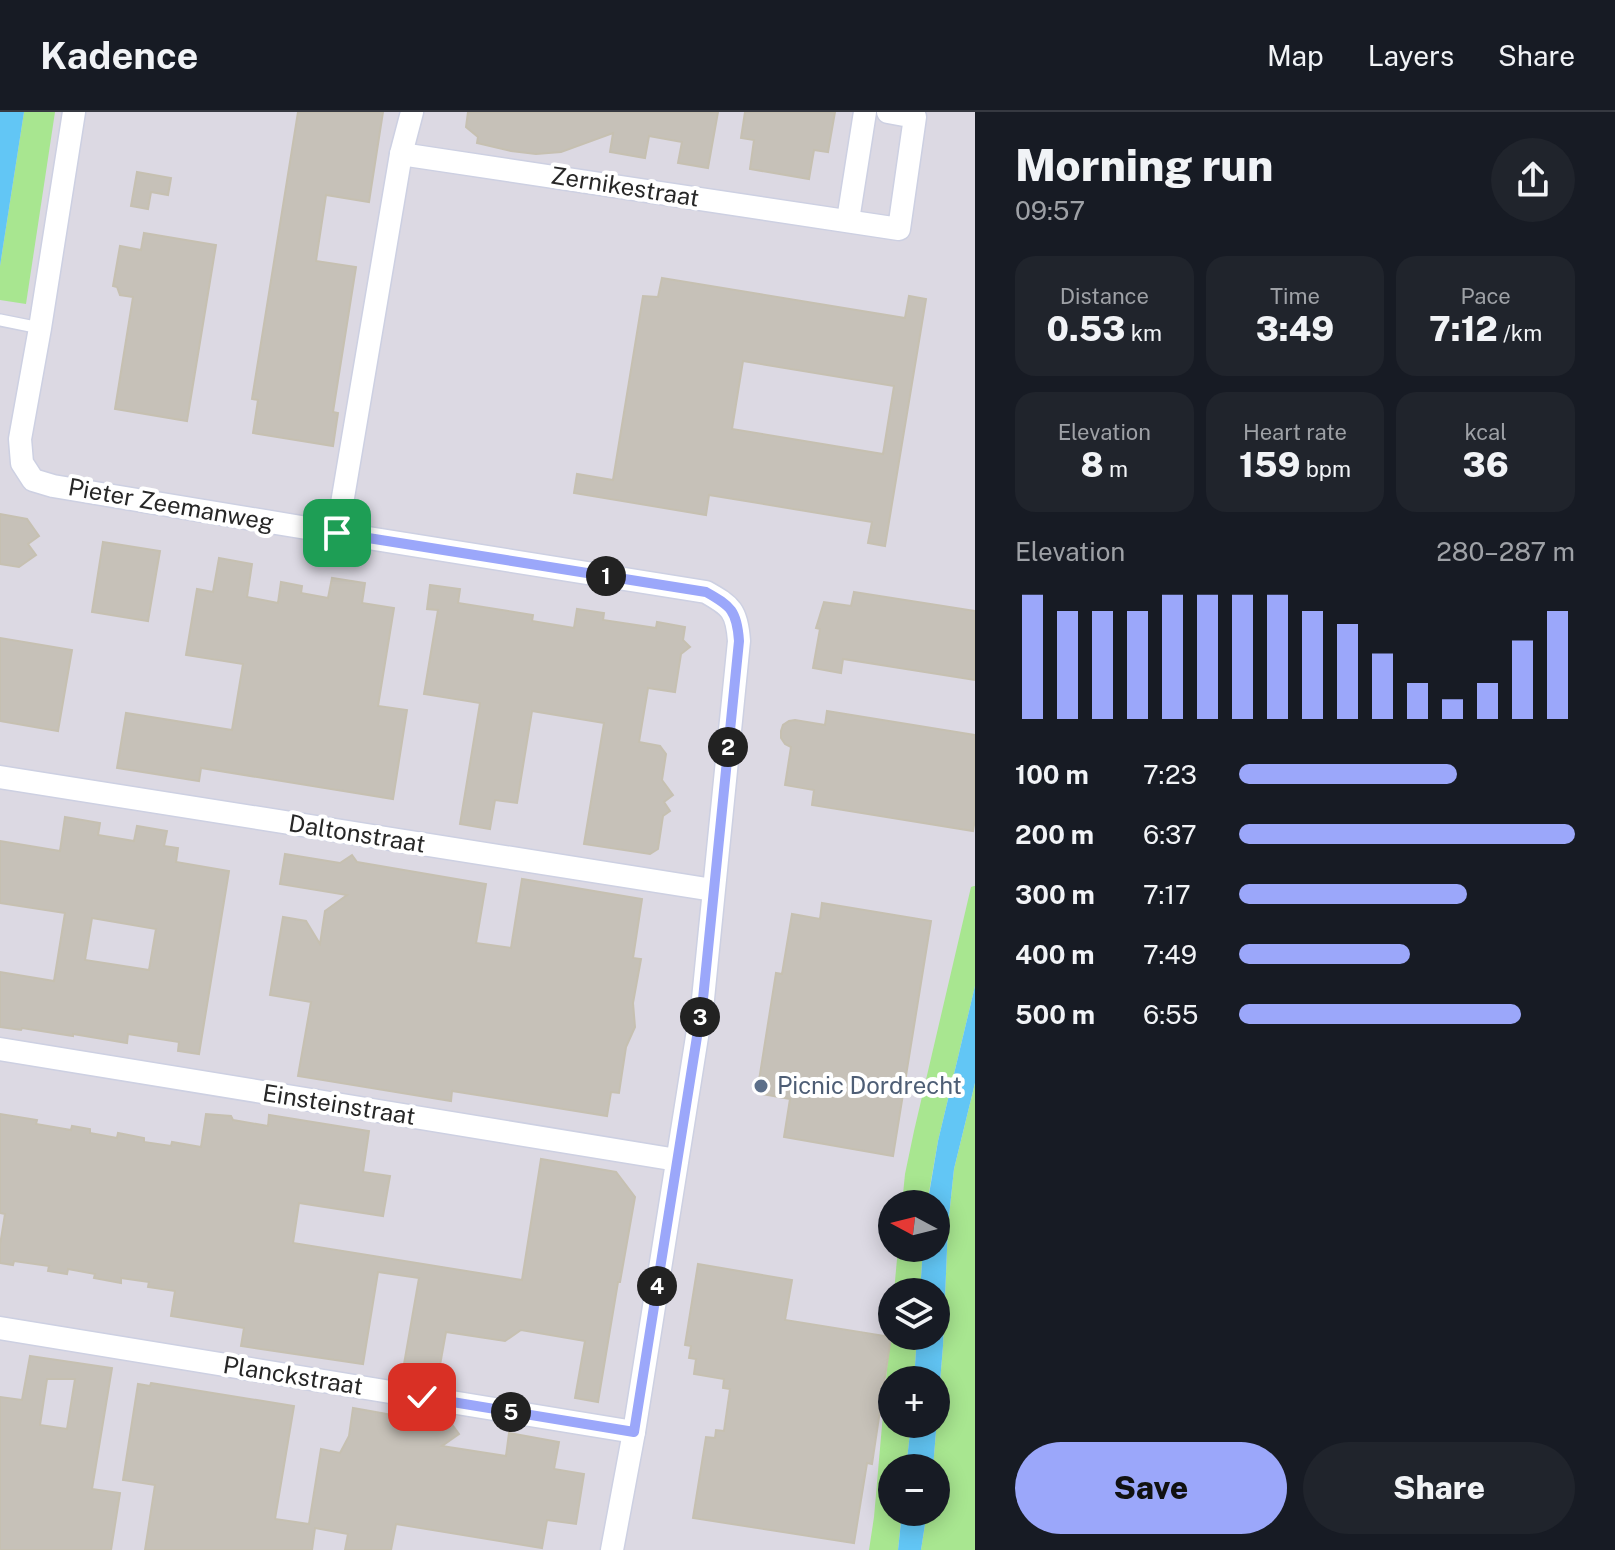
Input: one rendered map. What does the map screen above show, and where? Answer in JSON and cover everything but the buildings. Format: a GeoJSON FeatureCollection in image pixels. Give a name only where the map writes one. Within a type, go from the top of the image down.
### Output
{"type":"FeatureCollection","features":[{"type":"Feature","properties":{"kind":"street","name":"Pieter Zeemanweg"},"geometry":{"type":"LineString","coordinates":[[74,112],[20,439],[22,463],[33,480],[53,486],[706,592],[726,604],[738,621],[739,641],[703,999],[634,1432],[612,1550]]}},
{"type":"Feature","properties":{"kind":"street"},"geometry":{"type":"LineString","coordinates":[[337,533],[401,154],[412,112]]}},
{"type":"Feature","properties":{"kind":"street"},"geometry":{"type":"LineString","coordinates":[[848,220],[865,112]]}},
{"type":"Feature","properties":{"kind":"street","name":"Zernikestraat"},"geometry":{"type":"LineString","coordinates":[[401,154],[899,229],[915,117],[888,112]]}},
{"type":"Feature","properties":{"kind":"street","name":"Daltonstraat"},"geometry":{"type":"LineString","coordinates":[[0,777],[713,890]]}},
{"type":"Feature","properties":{"kind":"street","name":"Einsteinstraat"},"geometry":{"type":"LineString","coordinates":[[0,1049],[677,1160]]}},
{"type":"Feature","properties":{"kind":"street","name":"Planckstraat"},"geometry":{"type":"LineString","coordinates":[[0,1328],[634,1432]]}},
{"type":"Feature","properties":{"kind":"lane"},"geometry":{"type":"LineString","coordinates":[[0,320],[40,328]]}},
{"type":"Feature","properties":{"kind":"shaded area"},"geometry":{"type":"Polygon","coordinates":[[[0,112],[975,112],[975,925],[926,1190],[878,1190],[878,1262],[918,1262],[916,1278],[878,1278],[878,1350],[892,1350],[892,1366],[878,1366],[878,1438],[892,1438],[892,1454],[878,1454],[878,1526],[892,1526],[892,1550],[0,1550],[0,112]]]}},
{"type":"Feature","properties":{"kind":"green space"},"geometry":{"type":"Polygon","coordinates":[[[24,112],[55,112],[26,304],[0,300],[0,266],[24,112]]]}},
{"type":"Feature","properties":{"kind":"green space"},"geometry":{"type":"Polygon","coordinates":[[[975,886],[975,986],[929,1190],[903,1190],[914,1131],[971,887],[975,886]]]}},
{"type":"Feature","properties":{"kind":"green space"},"geometry":{"type":"Polygon","coordinates":[[[975,1083],[975,1550],[921,1550],[925,1526],[950,1526],[950,1454],[934,1454],[935,1438],[950,1438],[950,1366],[941,1366],[943,1350],[950,1350],[950,1278],[946,1278],[946,1262],[950,1262],[954,1169],[975,1083]]]}},
{"type":"Feature","properties":{"kind":"green space"},"geometry":{"type":"Polygon","coordinates":[[[897,1262],[922,1262],[921,1278],[895,1278],[897,1262]]]}},
{"type":"Feature","properties":{"kind":"green space"},"geometry":{"type":"Polygon","coordinates":[[[889,1350],[916,1350],[915,1366],[887,1366],[889,1350]]]}},
{"type":"Feature","properties":{"kind":"green space"},"geometry":{"type":"Polygon","coordinates":[[[881,1438],[909,1438],[908,1454],[880,1454],[881,1438]]]}},
{"type":"Feature","properties":{"kind":"green space"},"geometry":{"type":"Polygon","coordinates":[[[878,1471],[878,1526],[901,1526],[898,1550],[869,1550],[878,1471]]]}},
{"type":"Feature","properties":{"kind":"water"},"geometry":{"type":"Polygon","coordinates":[[[0,112],[24,112],[0,266],[0,112]]]}},
{"type":"Feature","properties":{"kind":"water"},"geometry":{"type":"Polygon","coordinates":[[[975,986],[975,1083],[954,1169],[950,1207],[950,1190],[929,1190],[975,986]]]}},
{"type":"Feature","properties":{"kind":"water"},"geometry":{"type":"Polygon","coordinates":[[[922,1262],[946,1262],[946,1278],[921,1278],[922,1262]]]}},
{"type":"Feature","properties":{"kind":"water"},"geometry":{"type":"Polygon","coordinates":[[[916,1350],[943,1350],[941,1366],[915,1366],[916,1350]]]}},
{"type":"Feature","properties":{"kind":"water"},"geometry":{"type":"Polygon","coordinates":[[[909,1438],[935,1438],[934,1454],[908,1454],[909,1438]]]}},
{"type":"Feature","properties":{"kind":"water"},"geometry":{"type":"Polygon","coordinates":[[[901,1526],[925,1526],[921,1550],[898,1550],[901,1526]]]}},
{"type":"Feature","properties":{"kind":"place","name":"Picnic Dordrecht"},"geometry":{"type":"Point","coordinates":[761,1086]}},
{"type":"Feature","properties":{"kind":"route"},"geometry":{"type":"LineString","coordinates":[[337,533],[706,592],[726,604],[738,621],[739,641],[703,999],[634,1432],[422,1397]]}}]}
